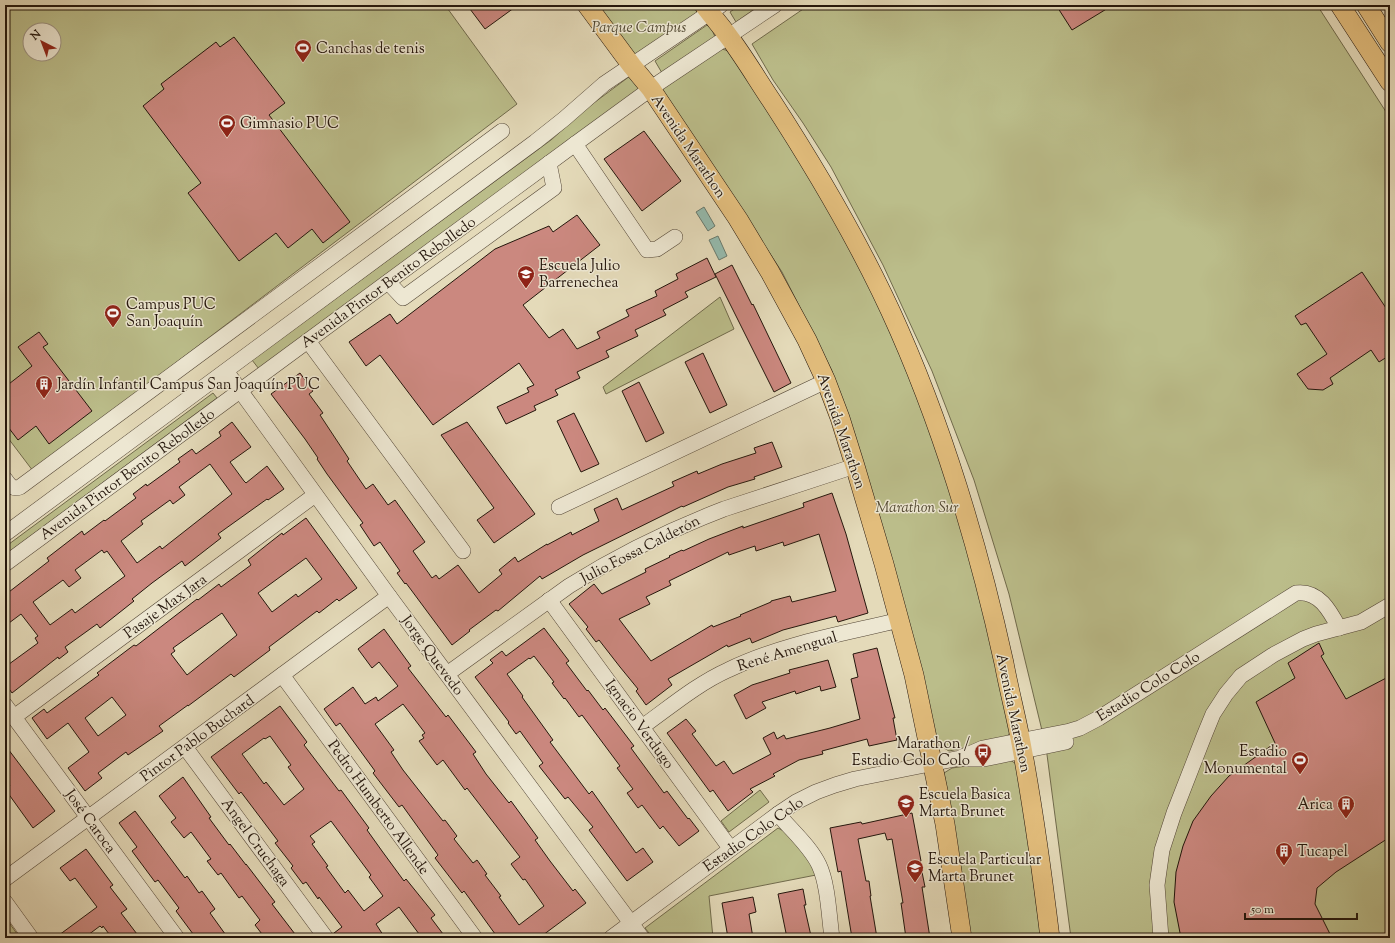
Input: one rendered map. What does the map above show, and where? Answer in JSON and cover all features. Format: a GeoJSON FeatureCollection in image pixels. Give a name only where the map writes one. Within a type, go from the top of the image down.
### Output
{"type":"FeatureCollection","features":[{"type":"Feature","properties":{"kind":"main road","name":"Avenida Marathon"},"geometry":{"type":"LineString","coordinates":[[587,5],[651,89],[734,213],[807,340],[826,381],[840,418],[855,466],[900,620],[914,675],[945,824],[962,938]]}},
{"type":"Feature","properties":{"kind":"main road"},"geometry":{"type":"LineString","coordinates":[[1340,5],[1390,82]]}},
{"type":"Feature","properties":{"kind":"main road"},"geometry":{"type":"LineString","coordinates":[[1366,5],[1390,43]]}},
{"type":"Feature","properties":{"kind":"main road","name":"Avenida Marathon"},"geometry":{"type":"LineString","coordinates":[[711,8],[816,171],[866,262],[900,332],[939,432],[970,528],[993,616],[1022,747],[1036,829],[1050,938]]}},
{"type":"Feature","properties":{"kind":"street","name":"Avenida Pintor Benito Rebolledo"},"geometry":{"type":"LineString","coordinates":[[5,564],[575,144],[651,89],[775,5]]}},
{"type":"Feature","properties":{"kind":"street","name":"Avenida Pintor Benito Rebolledo"},"geometry":{"type":"LineString","coordinates":[[5,534],[11,524],[226,371],[535,142],[604,84],[632,66],[711,8]]}},
{"type":"Feature","properties":{"kind":"street"},"geometry":{"type":"LineString","coordinates":[[5,480],[14,488],[23,485],[502,131]]}},
{"type":"Feature","properties":{"kind":"street"},"geometry":{"type":"LineString","coordinates":[[575,144],[647,250],[657,249],[675,237]]}},
{"type":"Feature","properties":{"kind":"street"},"geometry":{"type":"LineString","coordinates":[[388,282],[403,298],[554,188],[549,163]]}},
{"type":"Feature","properties":{"kind":"street"},"geometry":{"type":"LineString","coordinates":[[308,341],[464,550]]}},
{"type":"Feature","properties":{"kind":"street","name":"Jorge Quevedo"},"geometry":{"type":"LineString","coordinates":[[226,371],[389,596],[642,938]]}},
{"type":"Feature","properties":{"kind":"street"},"geometry":{"type":"LineString","coordinates":[[559,507],[826,381]]}},
{"type":"Feature","properties":{"kind":"street","name":"Julio Fossa Calderón"},"geometry":{"type":"LineString","coordinates":[[447,674],[549,600],[587,575],[632,551],[706,516],[855,466]]}},
{"type":"Feature","properties":{"kind":"street","name":"Pasaje Max Jara"},"geometry":{"type":"LineString","coordinates":[[14,717],[315,495]]}},
{"type":"Feature","properties":{"kind":"street","name":"Pintor Pablo Buchard"},"geometry":{"type":"LineString","coordinates":[[5,879],[389,596]]}},
{"type":"Feature","properties":{"kind":"street","name":"Estadio Colo Colo"},"geometry":{"type":"LineString","coordinates":[[610,938],[730,848],[796,802],[816,792],[856,779],[960,758],[968,760],[984,759],[1022,747],[1074,740],[1095,731],[1304,598],[1323,602],[1339,628]]}},
{"type":"Feature","properties":{"kind":"street","name":"Ignacio Verdugo"},"geometry":{"type":"LineString","coordinates":[[549,600],[730,848]]}},
{"type":"Feature","properties":{"kind":"street"},"geometry":{"type":"LineString","coordinates":[[1161,938],[1157,885],[1162,850],[1174,813],[1213,714],[1226,694],[1241,676],[1272,655],[1303,639],[1361,622],[1390,605]]}},
{"type":"Feature","properties":{"kind":"street","name":"René Amengual"},"geometry":{"type":"LineString","coordinates":[[642,727],[713,677],[747,661],[772,652],[900,620]]}},
{"type":"Feature","properties":{"kind":"street","name":"Pedro Humberto Allende"},"geometry":{"type":"LineString","coordinates":[[282,675],[475,938]]}},
{"type":"Feature","properties":{"kind":"street","name":"José Caroca"},"geometry":{"type":"LineString","coordinates":[[5,704],[177,938]]}},
{"type":"Feature","properties":{"kind":"street","name":"Angel Cruchaga"},"geometry":{"type":"LineString","coordinates":[[185,747],[326,938]]}},
{"type":"Feature","properties":{"kind":"street"},"geometry":{"type":"LineString","coordinates":[[778,814],[810,851],[819,866],[825,888],[832,938]]}},
{"type":"Feature","properties":{"kind":"street"},"geometry":{"type":"LineString","coordinates":[[5,902],[31,938]]}},
{"type":"Feature","properties":{"kind":"green space","name":"Campus PUC San Joaquín"},"geometry":{"type":"Polygon","coordinates":[[[5,5],[445,5],[517,104],[33,471],[5,434],[5,5]]]}},
{"type":"Feature","properties":{"kind":"green space","name":"Parque Campus"},"geometry":{"type":"Polygon","coordinates":[[[597,5],[693,5],[698,12],[635,56],[597,5]]]}},
{"type":"Feature","properties":{"kind":"green space"},"geometry":{"type":"Polygon","coordinates":[[[740,5],[760,5],[736,22],[730,12],[740,5]]]}},
{"type":"Feature","properties":{"kind":"green space","name":"Estadio Monumental"},"geometry":{"type":"Polygon","coordinates":[[[809,5],[1317,5],[1390,118],[1390,938],[1071,938],[1046,747],[1009,594],[974,480],[932,371],[883,265],[831,167],[773,80],[752,44],[809,5]]]}},
{"type":"Feature","properties":{"kind":"green space"},"geometry":{"type":"Polygon","coordinates":[[[707,25],[711,27],[715,37],[662,73],[655,61],[707,25]]]}},
{"type":"Feature","properties":{"kind":"green space","name":"Marathon Sur"},"geometry":{"type":"Polygon","coordinates":[[[722,49],[732,52],[829,205],[886,312],[955,494],[1012,730],[1004,740],[949,751],[939,745],[832,371],[782,272],[662,89],[722,49]]]}},
{"type":"Feature","properties":{"kind":"green space"},"geometry":{"type":"Polygon","coordinates":[[[630,76],[639,89],[259,369],[252,360],[551,140],[587,108],[630,76]]]}},
{"type":"Feature","properties":{"kind":"green space"},"geometry":{"type":"Polygon","coordinates":[[[720,297],[734,329],[606,394],[603,387],[720,297]]]}},
{"type":"Feature","properties":{"kind":"green space"},"geometry":{"type":"Polygon","coordinates":[[[213,393],[217,398],[5,555],[5,547],[213,393]]]}},
{"type":"Feature","properties":{"kind":"green space"},"geometry":{"type":"Polygon","coordinates":[[[1010,760],[1018,765],[1041,938],[970,938],[960,863],[944,773],[952,768],[1010,760]]]}},
{"type":"Feature","properties":{"kind":"green space"},"geometry":{"type":"Polygon","coordinates":[[[760,790],[769,802],[729,832],[721,821],[760,790]]]}},
{"type":"Feature","properties":{"kind":"green space"},"geometry":{"type":"Polygon","coordinates":[[[778,828],[793,836],[804,849],[816,875],[709,896],[713,938],[653,938],[645,928],[778,828]]]}},
{"type":"Feature","properties":{"kind":"green space"},"geometry":{"type":"Polygon","coordinates":[[[5,917],[20,938],[5,938],[5,917]]]}},
{"type":"Feature","properties":{"kind":"water"},"geometry":{"type":"Polygon","coordinates":[[[704,207],[715,226],[708,231],[696,212],[704,207]]]}},
{"type":"Feature","properties":{"kind":"water"},"geometry":{"type":"Polygon","coordinates":[[[718,236],[727,256],[719,260],[709,240],[718,236]]]}},
{"type":"Feature","properties":{"kind":"building"},"geometry":{"type":"Polygon","coordinates":[[[467,5],[518,5],[485,29],[467,5]]]}},
{"type":"Feature","properties":{"kind":"building"},"geometry":{"type":"Polygon","coordinates":[[[1056,5],[1113,5],[1072,30],[1056,5]]]}},
{"type":"Feature","properties":{"kind":"building","name":"Gimnasio PUC"},"geometry":{"type":"Polygon","coordinates":[[[234,37],[285,103],[269,115],[350,222],[323,243],[312,229],[288,248],[276,233],[239,261],[188,193],[201,183],[143,106],[164,89],[161,84],[216,42],[220,47],[234,37]]]}},
{"type":"Feature","properties":{"kind":"building"},"geometry":{"type":"Polygon","coordinates":[[[644,131],[681,181],[642,211],[604,159],[644,131]]]}},
{"type":"Feature","properties":{"kind":"building"},"geometry":{"type":"Polygon","coordinates":[[[577,215],[600,245],[523,305],[549,338],[563,329],[577,349],[600,338],[597,332],[629,316],[626,310],[657,296],[655,291],[678,279],[676,274],[707,258],[716,277],[685,292],[688,297],[663,310],[666,315],[635,330],[638,336],[606,351],[609,357],[577,372],[580,378],[555,390],[558,395],[534,406],[536,410],[506,424],[497,407],[529,392],[527,388],[534,385],[519,363],[433,425],[380,355],[366,366],[349,342],[390,314],[397,324],[495,249],[549,226],[553,232],[577,215]]]}},
{"type":"Feature","properties":{"kind":"building"},"geometry":{"type":"Polygon","coordinates":[[[732,265],[752,305],[753,304],[791,383],[774,392],[715,274],[732,265]]]}},
{"type":"Feature","properties":{"kind":"building"},"geometry":{"type":"Polygon","coordinates":[[[1362,272],[1390,314],[1390,355],[1379,362],[1371,350],[1330,378],[1333,384],[1323,390],[1308,389],[1297,374],[1327,354],[1306,323],[1301,325],[1295,316],[1362,272]]]}},
{"type":"Feature","properties":{"kind":"building","name":"Jardín Infantil Campus San Joaquín PUC"},"geometry":{"type":"Polygon","coordinates":[[[39,332],[48,344],[43,347],[92,411],[49,444],[36,426],[18,440],[5,423],[5,387],[32,366],[18,347],[39,332]]]}},
{"type":"Feature","properties":{"kind":"building"},"geometry":{"type":"Polygon","coordinates":[[[703,353],[727,405],[710,413],[685,362],[703,353]]]}},
{"type":"Feature","properties":{"kind":"building"},"geometry":{"type":"Polygon","coordinates":[[[300,373],[313,391],[309,394],[323,413],[320,415],[349,459],[347,461],[366,489],[373,484],[388,505],[395,500],[425,542],[413,551],[432,578],[436,575],[439,579],[458,565],[479,593],[502,574],[499,570],[515,557],[518,562],[547,544],[571,532],[572,535],[599,521],[594,509],[617,498],[622,510],[674,486],[672,482],[697,471],[698,474],[722,464],[756,453],[754,448],[772,442],[782,467],[754,477],[755,479],[728,487],[683,507],[682,506],[583,555],[542,579],[540,576],[498,611],[496,610],[452,645],[397,573],[400,571],[380,542],[374,546],[360,525],[363,523],[327,474],[305,439],[271,394],[300,373]]]}},
{"type":"Feature","properties":{"kind":"building"},"geometry":{"type":"Polygon","coordinates":[[[639,382],[664,433],[646,442],[622,391],[639,382]]]}},
{"type":"Feature","properties":{"kind":"building"},"geometry":{"type":"Polygon","coordinates":[[[574,413],[599,464],[581,472],[557,421],[574,413]]]}},
{"type":"Feature","properties":{"kind":"building"},"geometry":{"type":"Polygon","coordinates":[[[232,422],[251,447],[230,462],[246,483],[267,466],[284,489],[268,500],[267,499],[218,534],[221,538],[185,566],[182,561],[152,583],[132,599],[134,601],[100,628],[97,624],[65,647],[68,652],[59,659],[58,657],[12,693],[5,683],[5,667],[38,643],[35,638],[38,636],[21,614],[5,626],[5,595],[49,561],[47,558],[82,531],[84,535],[136,498],[133,494],[146,484],[147,486],[180,462],[178,459],[192,449],[196,454],[221,436],[219,432],[232,422]],[[210,464],[179,487],[185,495],[173,504],[170,500],[141,521],[143,524],[121,541],[137,563],[160,546],[162,549],[232,494],[210,464]],[[102,550],[75,570],[81,578],[69,587],[63,580],[33,602],[50,625],[72,609],[75,613],[125,576],[107,551],[104,553],[102,550]]]}},
{"type":"Feature","properties":{"kind":"building"},"geometry":{"type":"Polygon","coordinates":[[[467,422],[535,514],[494,543],[477,520],[494,508],[441,435],[467,422]]]}},
{"type":"Feature","properties":{"kind":"building"},"geometry":{"type":"Polygon","coordinates":[[[832,493],[846,534],[868,613],[838,622],[836,616],[783,630],[752,643],[750,638],[728,647],[727,645],[668,679],[672,685],[646,705],[636,691],[638,689],[599,640],[596,642],[586,629],[588,627],[569,604],[594,584],[602,594],[646,572],[645,569],[682,550],[683,551],[743,526],[743,528],[804,507],[803,503],[832,493]],[[819,534],[784,546],[783,542],[756,551],[755,546],[729,555],[728,552],[669,581],[671,585],[646,597],[650,604],[619,619],[651,661],[712,625],[713,627],[741,616],[740,615],[771,601],[790,596],[792,602],[836,591],[819,534]]]}},
{"type":"Feature","properties":{"kind":"building"},"geometry":{"type":"Polygon","coordinates":[[[306,518],[357,588],[339,601],[337,599],[319,613],[317,611],[269,647],[270,650],[234,677],[231,674],[159,726],[163,731],[128,755],[126,752],[98,773],[102,778],[85,791],[68,768],[89,752],[87,749],[68,723],[47,739],[32,718],[44,709],[47,713],[99,675],[97,673],[134,645],[136,646],[197,599],[198,600],[219,584],[221,587],[251,565],[248,560],[282,533],[283,535],[306,518]],[[306,558],[258,593],[272,612],[296,594],[298,597],[322,579],[306,558]],[[222,613],[173,648],[175,651],[171,654],[187,675],[237,635],[222,613]],[[112,697],[85,718],[98,736],[126,715],[112,697]]]}},
{"type":"Feature","properties":{"kind":"building"},"geometry":{"type":"Polygon","coordinates":[[[544,628],[569,661],[566,663],[587,691],[588,690],[603,710],[605,708],[634,746],[631,748],[664,793],[667,791],[699,831],[679,846],[663,826],[660,829],[642,805],[638,808],[627,793],[633,789],[617,768],[620,766],[582,715],[579,717],[565,698],[564,699],[552,683],[554,682],[534,656],[530,659],[529,658],[507,674],[553,740],[550,742],[589,794],[592,791],[636,853],[643,848],[653,862],[627,881],[589,830],[593,827],[568,797],[565,799],[539,766],[543,763],[520,731],[516,734],[508,723],[509,722],[475,677],[493,663],[490,660],[502,651],[506,656],[544,628]]]}},
{"type":"Feature","properties":{"kind":"building"},"geometry":{"type":"Polygon","coordinates":[[[384,629],[411,666],[408,668],[446,717],[448,715],[476,752],[473,754],[486,774],[509,803],[511,801],[538,838],[535,840],[550,861],[573,891],[575,889],[586,903],[539,938],[498,938],[464,891],[462,893],[435,858],[438,855],[402,805],[399,807],[373,773],[375,771],[340,723],[336,726],[324,709],[353,687],[365,704],[376,697],[378,701],[398,686],[379,662],[372,668],[358,649],[384,629]],[[403,704],[375,724],[394,750],[391,752],[403,770],[443,821],[445,820],[457,836],[454,839],[473,863],[477,860],[487,874],[485,875],[501,896],[499,897],[519,925],[544,906],[525,879],[523,880],[511,864],[520,857],[467,788],[465,790],[443,760],[437,765],[419,741],[424,738],[422,735],[425,733],[403,704]]]}},
{"type":"Feature","properties":{"kind":"building","name":"Estadio Monumental"},"geometry":{"type":"Polygon","coordinates":[[[1319,643],[1324,654],[1321,656],[1346,699],[1390,676],[1390,837],[1336,872],[1317,888],[1315,904],[1332,938],[1181,938],[1174,902],[1176,872],[1183,846],[1193,821],[1211,796],[1229,776],[1275,743],[1256,702],[1295,678],[1288,663],[1319,643]]]}},
{"type":"Feature","properties":{"kind":"building"},"geometry":{"type":"Polygon","coordinates":[[[877,648],[895,718],[893,718],[897,740],[869,746],[867,739],[822,751],[823,754],[799,760],[773,774],[775,776],[750,789],[753,792],[728,811],[713,790],[710,792],[667,733],[686,719],[696,731],[692,734],[716,766],[724,761],[733,774],[771,754],[763,738],[774,732],[777,739],[784,735],[786,739],[860,719],[851,679],[858,677],[853,654],[877,648]]]}},
{"type":"Feature","properties":{"kind":"building"},"geometry":{"type":"Polygon","coordinates":[[[828,660],[836,687],[821,691],[820,686],[796,694],[795,691],[762,702],[766,708],[746,719],[734,695],[752,685],[790,673],[789,670],[828,660]]]}},
{"type":"Feature","properties":{"kind":"building"},"geometry":{"type":"Polygon","coordinates":[[[280,706],[307,742],[304,745],[339,791],[341,790],[369,828],[367,830],[404,881],[406,879],[435,915],[431,918],[446,938],[422,938],[399,907],[376,924],[385,938],[335,938],[334,933],[342,927],[319,897],[318,899],[306,882],[303,884],[291,868],[293,866],[275,843],[278,841],[241,792],[239,794],[211,757],[280,706]],[[270,736],[265,739],[264,738],[242,754],[264,784],[266,782],[284,805],[304,789],[288,767],[291,765],[270,736]],[[331,821],[310,836],[315,842],[312,844],[328,866],[326,867],[345,893],[348,890],[364,911],[383,896],[369,877],[371,875],[331,821]]]}},
{"type":"Feature","properties":{"kind":"building"},"geometry":{"type":"Polygon","coordinates":[[[5,745],[55,811],[33,828],[5,789],[10,786],[5,779],[5,745]]]}},
{"type":"Feature","properties":{"kind":"building"},"geometry":{"type":"Polygon","coordinates":[[[183,777],[211,817],[209,818],[275,902],[272,904],[298,938],[265,938],[255,925],[260,920],[242,896],[239,898],[221,873],[218,875],[207,861],[211,859],[191,832],[184,838],[171,822],[176,818],[159,796],[183,777]]]}},
{"type":"Feature","properties":{"kind":"building"},"geometry":{"type":"Polygon","coordinates":[[[135,811],[185,878],[187,876],[199,893],[202,891],[215,909],[210,913],[228,938],[196,938],[176,911],[179,908],[158,880],[155,882],[132,851],[137,847],[119,823],[135,811]]]}},
{"type":"Feature","properties":{"kind":"building"},"geometry":{"type":"Polygon","coordinates":[[[912,813],[925,887],[922,887],[930,938],[906,938],[901,903],[903,903],[892,839],[887,840],[885,833],[858,839],[866,881],[869,881],[877,938],[852,938],[841,871],[838,872],[830,828],[861,822],[862,824],[912,813]]]}},
{"type":"Feature","properties":{"kind":"building"},"geometry":{"type":"Polygon","coordinates":[[[86,849],[113,885],[110,887],[127,909],[121,913],[140,938],[112,938],[103,926],[102,928],[100,926],[84,938],[55,938],[97,907],[75,878],[70,881],[60,868],[86,849]]]}},
{"type":"Feature","properties":{"kind":"building"},"geometry":{"type":"Polygon","coordinates":[[[803,889],[806,905],[804,905],[811,936],[804,938],[787,938],[778,894],[803,889]]]}},
{"type":"Feature","properties":{"kind":"building"},"geometry":{"type":"Polygon","coordinates":[[[753,897],[756,912],[749,914],[753,938],[728,938],[722,903],[753,897]]]}},
{"type":"Feature","properties":{"kind":"place","name":"Canchas de tenis"},"geometry":{"type":"Point","coordinates":[303,63]}},
{"type":"Feature","properties":{"kind":"place","name":"Gimnasio PUC"},"geometry":{"type":"Point","coordinates":[227,138]}},
{"type":"Feature","properties":{"kind":"place","name":"Escuela Julio Barrenechea"},"geometry":{"type":"Point","coordinates":[526,289]}},
{"type":"Feature","properties":{"kind":"place","name":"Campus PUC San Joaquín"},"geometry":{"type":"Point","coordinates":[113,328]}},
{"type":"Feature","properties":{"kind":"place","name":"Jardín Infantil Campus San Joaquín PUC"},"geometry":{"type":"Point","coordinates":[44,399]}},
{"type":"Feature","properties":{"kind":"place","name":"Marathon / Estadio Colo Colo"},"geometry":{"type":"Point","coordinates":[983,767]}},
{"type":"Feature","properties":{"kind":"place","name":"Estadio Monumental"},"geometry":{"type":"Point","coordinates":[1300,775]}},
{"type":"Feature","properties":{"kind":"place","name":"Escuela Basica Marta Brunet"},"geometry":{"type":"Point","coordinates":[906,818]}},
{"type":"Feature","properties":{"kind":"place","name":"Arica"},"geometry":{"type":"Point","coordinates":[1346,819]}},
{"type":"Feature","properties":{"kind":"place","name":"Tucapel"},"geometry":{"type":"Point","coordinates":[1284,866]}},
{"type":"Feature","properties":{"kind":"place","name":"Escuela Particular Marta Brunet"},"geometry":{"type":"Point","coordinates":[915,883]}}]}
